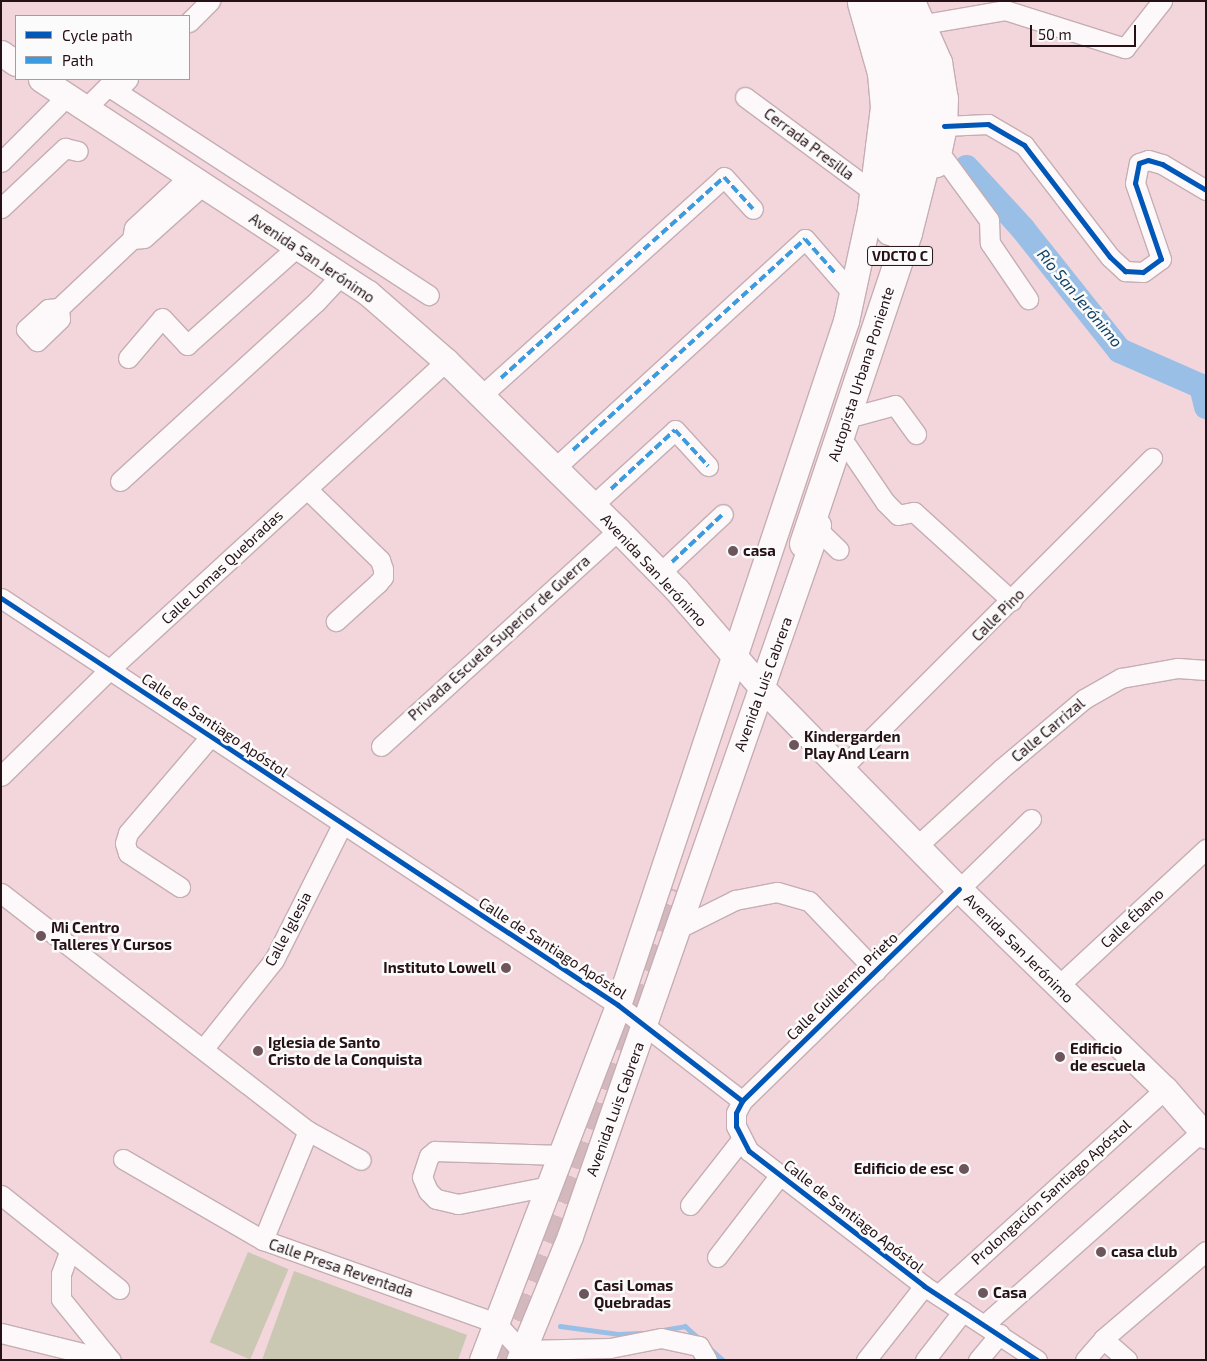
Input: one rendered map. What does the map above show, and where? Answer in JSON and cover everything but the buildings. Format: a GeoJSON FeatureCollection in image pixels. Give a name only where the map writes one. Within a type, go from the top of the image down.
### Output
{"type":"FeatureCollection","features":[{"type":"Feature","properties":{"kind":"highway"},"geometry":{"type":"LineString","coordinates":[[861,1],[870,15],[886,69],[894,119],[899,185]]}},
{"type":"Feature","properties":{"kind":"highway"},"geometry":{"type":"LineString","coordinates":[[871,1],[902,84],[903,140],[899,185],[890,231]]}},
{"type":"Feature","properties":{"kind":"highway","name":"Autopista Urbana Poniente"},"geometry":{"type":"LineString","coordinates":[[802,538],[890,231],[913,164],[917,121],[913,87],[905,61],[880,1]]}},
{"type":"Feature","properties":{"kind":"highway","name":"Autopista Urbana Poniente"},"geometry":{"type":"LineString","coordinates":[[802,538],[905,242],[934,151],[930,105],[924,76],[893,1]]}},
{"type":"Feature","properties":{"kind":"highway"},"geometry":{"type":"LineString","coordinates":[[934,151],[939,62]]}},
{"type":"Feature","properties":{"kind":"highway"},"geometry":{"type":"LineString","coordinates":[[880,147],[894,119]]}},
{"type":"Feature","properties":{"kind":"main road"},"geometry":{"type":"LineString","coordinates":[[482,1360],[618,1006],[732,657],[846,321],[880,147],[883,107],[880,73],[861,1]]}},
{"type":"Feature","properties":{"kind":"main road","name":"Avenida Luis Cabrera"},"geometry":{"type":"LineString","coordinates":[[524,1356],[570,1236],[793,599],[802,538],[847,446],[897,302],[934,151],[944,126],[945,98],[939,62],[924,24],[912,1]]}},
{"type":"Feature","properties":{"kind":"main road"},"geometry":{"type":"LineString","coordinates":[[1,53],[15,62]]}},
{"type":"Feature","properties":{"kind":"main road","name":"Avenida San Jerónimo"},"geometry":{"type":"LineString","coordinates":[[43,80],[368,293],[446,361],[618,530],[660,573],[732,657],[762,688],[960,889],[1165,1089],[1204,1134]]}},
{"type":"Feature","properties":{"kind":"main road"},"geometry":{"type":"LineString","coordinates":[[757,586],[774,596],[793,599]]}},
{"type":"Feature","properties":{"kind":"main road"},"geometry":{"type":"LineString","coordinates":[[718,702],[737,705],[751,718]]}},
{"type":"Feature","properties":{"kind":"street"},"geometry":{"type":"LineString","coordinates":[[190,21],[210,1]]}},
{"type":"Feature","properties":{"kind":"street"},"geometry":{"type":"LineString","coordinates":[[924,24],[1006,6],[1125,48],[1162,1]]}},
{"type":"Feature","properties":{"kind":"street"},"geometry":{"type":"LineString","coordinates":[[1,162],[76,102],[118,85],[429,295]]}},
{"type":"Feature","properties":{"kind":"street","name":"Cerrada Presilla"},"geometry":{"type":"LineString","coordinates":[[745,96],[872,191]]}},
{"type":"Feature","properties":{"kind":"street"},"geometry":{"type":"LineString","coordinates":[[944,126],[988,124],[1024,145],[1110,257],[1125,271],[1143,272],[1161,258],[1135,183],[1139,163],[1148,160],[1179,171],[1206,174]]}},
{"type":"Feature","properties":{"kind":"street"},"geometry":{"type":"LineString","coordinates":[[1,208],[65,148],[78,151]]}},
{"type":"Feature","properties":{"kind":"street"},"geometry":{"type":"LineString","coordinates":[[934,151],[989,220],[990,243],[1028,299]]}},
{"type":"Feature","properties":{"kind":"street"},"geometry":{"type":"LineString","coordinates":[[1179,171],[1206,190]]}},
{"type":"Feature","properties":{"kind":"street"},"geometry":{"type":"LineString","coordinates":[[481,396],[724,177],[753,209]]}},
{"type":"Feature","properties":{"kind":"street"},"geometry":{"type":"LineString","coordinates":[[59,308],[132,239],[134,228],[196,180]]}},
{"type":"Feature","properties":{"kind":"street"},"geometry":{"type":"LineString","coordinates":[[555,468],[805,239],[852,293]]}},
{"type":"Feature","properties":{"kind":"street"},"geometry":{"type":"LineString","coordinates":[[128,358],[162,318],[187,345],[298,246]]}},
{"type":"Feature","properties":{"kind":"street"},"geometry":{"type":"LineString","coordinates":[[120,481],[316,302],[341,275]]}},
{"type":"Feature","properties":{"kind":"street","name":"Calle Lomas Quebradas"},"geometry":{"type":"LineString","coordinates":[[1,776],[109,670],[446,361]]}},
{"type":"Feature","properties":{"kind":"street"},"geometry":{"type":"LineString","coordinates":[[858,415],[895,405],[916,434]]}},
{"type":"Feature","properties":{"kind":"street"},"geometry":{"type":"LineString","coordinates":[[593,505],[676,430],[708,466]]}},
{"type":"Feature","properties":{"kind":"street"},"geometry":{"type":"LineString","coordinates":[[847,446],[885,502],[898,515],[914,512],[1012,601]]}},
{"type":"Feature","properties":{"kind":"street","name":"Calle Pino"},"geometry":{"type":"LineString","coordinates":[[841,769],[1012,601],[1152,458]]}},
{"type":"Feature","properties":{"kind":"street"},"geometry":{"type":"LineString","coordinates":[[307,488],[380,560],[383,569],[383,577],[378,583],[336,621]]}},
{"type":"Feature","properties":{"kind":"street"},"geometry":{"type":"LineString","coordinates":[[660,573],[723,514]]}},
{"type":"Feature","properties":{"kind":"street","name":"Privada Escuela Superior de Guerra"},"geometry":{"type":"LineString","coordinates":[[381,746],[618,530]]}},
{"type":"Feature","properties":{"kind":"street"},"geometry":{"type":"LineString","coordinates":[[802,538],[839,550]]}},
{"type":"Feature","properties":{"kind":"street","name":"Calle de Santiago Apóstol"},"geometry":{"type":"LineString","coordinates":[[1,598],[618,1006],[742,1101]]}},
{"type":"Feature","properties":{"kind":"street","name":"Calle Carrizal"},"geometry":{"type":"LineString","coordinates":[[918,846],[1001,769],[1084,699],[1121,678],[1178,668],[1206,670]]}},
{"type":"Feature","properties":{"kind":"street"},"geometry":{"type":"LineString","coordinates":[[180,887],[128,853],[125,843],[128,833],[210,737]]}},
{"type":"Feature","properties":{"kind":"street","name":"Calle Guillermo Prieto"},"geometry":{"type":"LineString","coordinates":[[742,1101],[1032,819]]}},
{"type":"Feature","properties":{"kind":"street","name":"Calle Iglesia"},"geometry":{"type":"LineString","coordinates":[[204,1048],[274,960],[342,825]]}},
{"type":"Feature","properties":{"kind":"street","name":"Calle Ébano"},"geometry":{"type":"LineString","coordinates":[[1058,986],[1204,855]]}},
{"type":"Feature","properties":{"kind":"street","name":"Calle Guillermo Prieto"},"geometry":{"type":"LineString","coordinates":[[677,929],[735,900],[777,892],[809,901],[876,971]]}},
{"type":"Feature","properties":{"kind":"street"},"geometry":{"type":"LineString","coordinates":[[1,893],[204,1048],[308,1131],[361,1160]]}},
{"type":"Feature","properties":{"kind":"street","name":"Prolongación Santiago Apóstol"},"geometry":{"type":"LineString","coordinates":[[866,1360],[931,1290],[1165,1089]]}},
{"type":"Feature","properties":{"kind":"street"},"geometry":{"type":"LineString","coordinates":[[690,1205],[741,1140],[736,1113],[742,1101]]}},
{"type":"Feature","properties":{"kind":"street","name":"Calle Presa Reventada"},"geometry":{"type":"LineString","coordinates":[[308,1131],[263,1240],[496,1323],[524,1356]]}},
{"type":"Feature","properties":{"kind":"street"},"geometry":{"type":"LineString","coordinates":[[978,1360],[993,1329],[1204,1134]]}},
{"type":"Feature","properties":{"kind":"street","name":"Calle de Santiago Apóstol"},"geometry":{"type":"LineString","coordinates":[[741,1140],[749,1151],[931,1290],[993,1329],[1037,1360]]}},
{"type":"Feature","properties":{"kind":"street"},"geometry":{"type":"LineString","coordinates":[[549,1186],[458,1204],[436,1199],[428,1191],[422,1177],[426,1161],[435,1151],[561,1155]]}},
{"type":"Feature","properties":{"kind":"street"},"geometry":{"type":"LineString","coordinates":[[123,1158],[263,1240]]}},
{"type":"Feature","properties":{"kind":"street"},"geometry":{"type":"LineString","coordinates":[[717,1256],[780,1175]]}},
{"type":"Feature","properties":{"kind":"street"},"geometry":{"type":"LineString","coordinates":[[2,1197],[69,1252],[120,1289]]}},
{"type":"Feature","properties":{"kind":"street"},"geometry":{"type":"LineString","coordinates":[[1084,1360],[1103,1339],[1206,1251]]}},
{"type":"Feature","properties":{"kind":"street"},"geometry":{"type":"LineString","coordinates":[[69,1252],[61,1274],[61,1299],[109,1358]]}},
{"type":"Feature","properties":{"kind":"street"},"geometry":{"type":"LineString","coordinates":[[924,1360],[963,1311]]}},
{"type":"Feature","properties":{"kind":"street"},"geometry":{"type":"LineString","coordinates":[[1,1333],[109,1358]]}},
{"type":"Feature","properties":{"kind":"street"},"geometry":{"type":"LineString","coordinates":[[524,1356],[610,1348],[662,1338],[699,1346],[708,1360]]}},
{"type":"Feature","properties":{"kind":"street"},"geometry":{"type":"LineString","coordinates":[[1103,1339],[1128,1360]]}},
{"type":"Feature","properties":{"kind":"shaded area"},"geometry":{"type":"Polygon","coordinates":[[[248,1252],[289,1269],[250,1359],[210,1342],[248,1252]]]}},
{"type":"Feature","properties":{"kind":"shaded area"},"geometry":{"type":"Polygon","coordinates":[[[294,1271],[467,1335],[458,1360],[262,1360],[294,1271]]]}},
{"type":"Feature","properties":{"kind":"waterway","name":"Río San Jerónimo"},"geometry":{"type":"LineString","coordinates":[[966,167],[1022,228],[1119,350],[1201,386],[1206,406]]}},
{"type":"Feature","properties":{"kind":"waterway"},"geometry":{"type":"LineString","coordinates":[[560,1326],[619,1334],[640,1333]]}},
{"type":"Feature","properties":{"kind":"waterway"},"geometry":{"type":"LineString","coordinates":[[663,1330],[685,1326],[723,1360]]}},
{"type":"Feature","properties":{"kind":"tunnel"},"geometry":{"type":"LineString","coordinates":[[503,1360],[577,1169],[670,888]]}},
{"type":"Feature","properties":{"kind":"marked path"},"geometry":{"type":"LineString","coordinates":[[501,378],[724,177],[753,209]]}},
{"type":"Feature","properties":{"kind":"marked path"},"geometry":{"type":"LineString","coordinates":[[573,450],[805,239],[835,273]]}},
{"type":"Feature","properties":{"kind":"marked path"},"geometry":{"type":"LineString","coordinates":[[611,489],[675,430],[708,466]]}},
{"type":"Feature","properties":{"kind":"marked path"},"geometry":{"type":"LineString","coordinates":[[672,562],[723,514]]}},
{"type":"Feature","properties":{"kind":"cycle path"},"geometry":{"type":"LineString","coordinates":[[944,126],[988,124],[1024,145],[1110,257],[1125,271],[1143,272],[1161,259],[1135,183],[1139,163],[1148,160],[1162,164],[1206,190]]}},
{"type":"Feature","properties":{"kind":"cycle path"},"geometry":{"type":"LineString","coordinates":[[1,598],[618,1005],[742,1101]]}},
{"type":"Feature","properties":{"kind":"cycle path"},"geometry":{"type":"LineString","coordinates":[[959,889],[742,1101],[736,1113],[736,1126],[749,1151],[924,1286],[1037,1360]]}},
{"type":"Feature","properties":{"kind":"place","name":"casa"},"geometry":{"type":"Point","coordinates":[733,551]}},
{"type":"Feature","properties":{"kind":"place","name":"Kindergarden Play And Learn"},"geometry":{"type":"Point","coordinates":[794,745]}},
{"type":"Feature","properties":{"kind":"place","name":"Mi Centro Talleres Y Cursos"},"geometry":{"type":"Point","coordinates":[41,936]}},
{"type":"Feature","properties":{"kind":"place","name":"Instituto Lowell"},"geometry":{"type":"Point","coordinates":[506,968]}},
{"type":"Feature","properties":{"kind":"place","name":"Iglesia de Santo Cristo de la Conquista"},"geometry":{"type":"Point","coordinates":[258,1051]}},
{"type":"Feature","properties":{"kind":"place","name":"Edificio de escuela"},"geometry":{"type":"Point","coordinates":[1060,1057]}},
{"type":"Feature","properties":{"kind":"place","name":"Edificio de esc"},"geometry":{"type":"Point","coordinates":[964,1169]}},
{"type":"Feature","properties":{"kind":"place","name":"casa club"},"geometry":{"type":"Point","coordinates":[1101,1252]}},
{"type":"Feature","properties":{"kind":"place","name":"Casa"},"geometry":{"type":"Point","coordinates":[983,1293]}},
{"type":"Feature","properties":{"kind":"place","name":"Casi Lomas Quebradas"},"geometry":{"type":"Point","coordinates":[584,1294]}}]}
